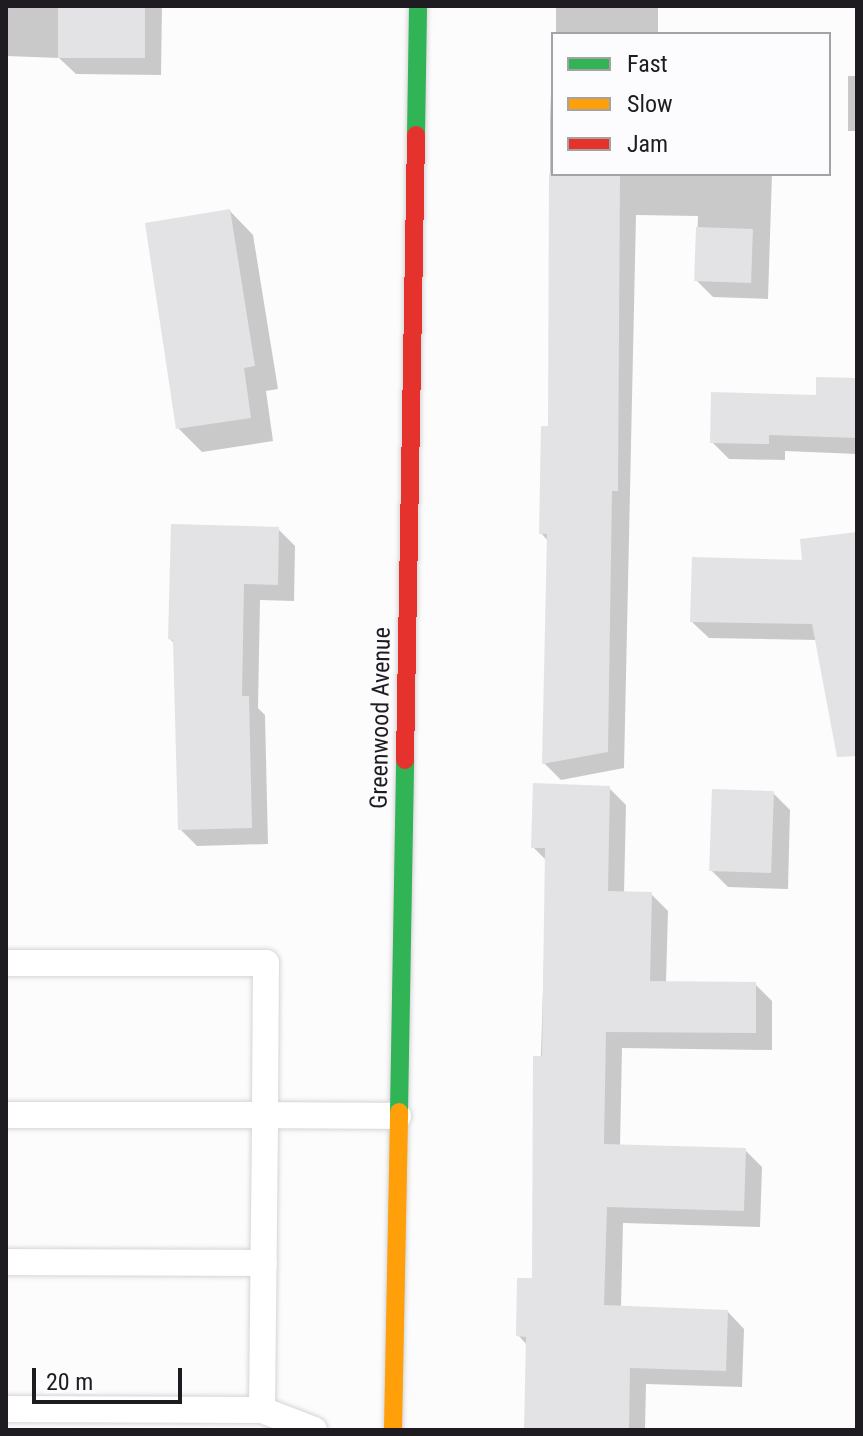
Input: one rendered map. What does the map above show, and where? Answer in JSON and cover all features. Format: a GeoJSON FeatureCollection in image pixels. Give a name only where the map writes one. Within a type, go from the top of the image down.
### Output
{"type":"FeatureCollection","features":[{"type":"Feature","properties":{"kind":"street","name":"Greenwood Avenue"},"geometry":{"type":"LineString","coordinates":[[393,1430],[418,6]]}},
{"type":"Feature","properties":{"kind":"lane"},"geometry":{"type":"LineString","coordinates":[[6,963],[266,963],[262,1410]]}},
{"type":"Feature","properties":{"kind":"lane"},"geometry":{"type":"LineString","coordinates":[[6,1115],[398,1116]]}},
{"type":"Feature","properties":{"kind":"lane"},"geometry":{"type":"LineString","coordinates":[[6,1262],[264,1263]]}},
{"type":"Feature","properties":{"kind":"lane"},"geometry":{"type":"LineString","coordinates":[[6,1409],[262,1410],[314,1430]]}},
{"type":"Feature","properties":{"kind":"building"},"geometry":{"type":"Polygon","coordinates":[[[58,6],[145,6],[145,58],[58,58],[58,6]]]}},
{"type":"Feature","properties":{"kind":"building"},"geometry":{"type":"Polygon","coordinates":[[[549,174],[620,176],[618,491],[612,491],[608,752],[542,764],[547,534],[539,534],[541,426],[548,426],[549,174]]]}},
{"type":"Feature","properties":{"kind":"building"},"geometry":{"type":"Polygon","coordinates":[[[230,209],[255,366],[244,368],[251,418],[176,429],[145,223],[230,209]]]}},
{"type":"Feature","properties":{"kind":"building"},"geometry":{"type":"Polygon","coordinates":[[[696,227],[753,229],[751,283],[694,281],[696,227]]]}},
{"type":"Feature","properties":{"kind":"building"},"geometry":{"type":"Polygon","coordinates":[[[816,377],[857,378],[857,438],[769,435],[769,444],[710,443],[711,392],[816,395],[816,377]]]}},
{"type":"Feature","properties":{"kind":"building"},"geometry":{"type":"Polygon","coordinates":[[[171,524],[279,527],[278,585],[244,584],[242,696],[249,696],[252,828],[178,830],[173,640],[168,639],[171,524]]]}},
{"type":"Feature","properties":{"kind":"building"},"geometry":{"type":"Polygon","coordinates":[[[857,532],[857,756],[837,757],[812,624],[690,622],[692,557],[802,560],[800,539],[857,532]]]}},
{"type":"Feature","properties":{"kind":"building"},"geometry":{"type":"Polygon","coordinates":[[[533,783],[610,786],[608,891],[652,892],[650,981],[756,982],[756,1033],[606,1032],[604,1144],[746,1148],[744,1211],[607,1207],[604,1305],[728,1310],[726,1371],[630,1368],[629,1430],[524,1430],[526,1337],[516,1336],[517,1278],[532,1278],[533,1056],[542,1056],[545,848],[531,848],[533,783]]]}},
{"type":"Feature","properties":{"kind":"building"},"geometry":{"type":"Polygon","coordinates":[[[712,789],[774,791],[771,873],[709,871],[712,789]]]}},
{"type":"Feature","properties":{"kind":"traffic: fast"},"geometry":{"type":"LineString","coordinates":[[416,135],[418,6]]}},
{"type":"Feature","properties":{"kind":"traffic: fast"},"geometry":{"type":"LineString","coordinates":[[399,1112],[405,760]]}},
{"type":"Feature","properties":{"kind":"traffic: slow"},"geometry":{"type":"LineString","coordinates":[[393,1430],[399,1112]]}},
{"type":"Feature","properties":{"kind":"traffic: jam"},"geometry":{"type":"LineString","coordinates":[[405,760],[416,135]]}}]}
